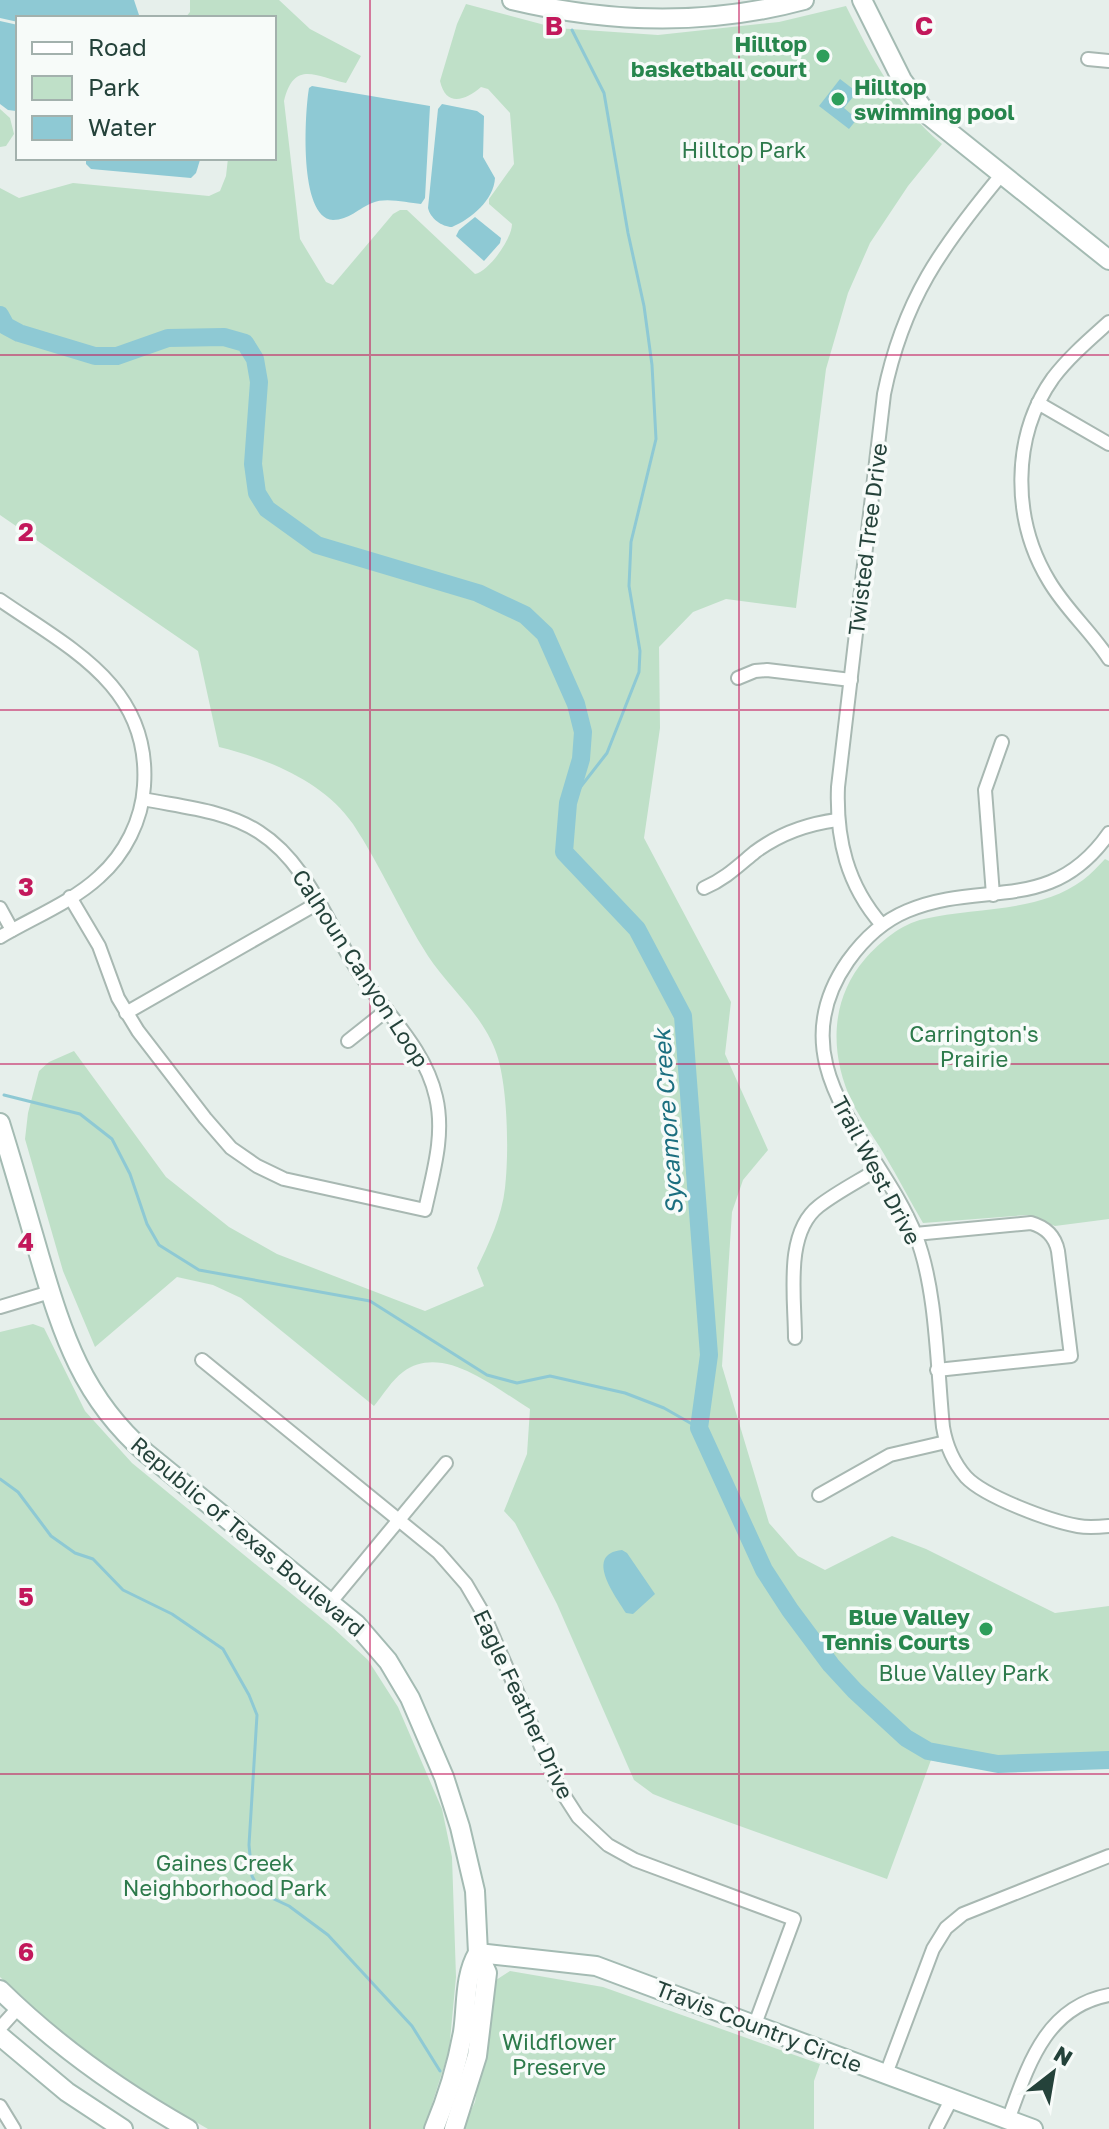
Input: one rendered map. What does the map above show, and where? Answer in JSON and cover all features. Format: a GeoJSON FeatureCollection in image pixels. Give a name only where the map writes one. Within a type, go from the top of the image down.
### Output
{"type":"FeatureCollection","features":[{"type":"Feature","properties":{"kind":"street"},"geometry":{"type":"LineString","coordinates":[[512,0],[576,13],[665,19],[731,14],[804,0]]}},
{"type":"Feature","properties":{"kind":"street"},"geometry":{"type":"LineString","coordinates":[[862,0],[902,80],[918,104],[1109,260]]}},
{"type":"Feature","properties":{"kind":"street"},"geometry":{"type":"LineString","coordinates":[[1088,59],[1109,61]]}},
{"type":"Feature","properties":{"kind":"street","name":"Twisted Tree Drive"},"geometry":{"type":"LineString","coordinates":[[882,925],[854,885],[837,820],[884,394],[894,353],[914,298],[957,228],[1002,174]]}},
{"type":"Feature","properties":{"kind":"street"},"geometry":{"type":"LineString","coordinates":[[1109,322],[1063,366],[1038,403],[1021,466],[1026,522],[1038,561],[1048,580],[1109,659]]}},
{"type":"Feature","properties":{"kind":"street"},"geometry":{"type":"LineString","coordinates":[[1038,403],[1109,444]]}},
{"type":"Feature","properties":{"kind":"street"},"geometry":{"type":"LineString","coordinates":[[0,600],[88,661],[114,686],[133,716],[145,759],[143,799],[131,835],[111,865],[90,885],[6,933],[0,908]]}},
{"type":"Feature","properties":{"kind":"street"},"geometry":{"type":"LineString","coordinates":[[738,678],[746,673],[767,670],[851,680]]}},
{"type":"Feature","properties":{"kind":"street"},"geometry":{"type":"LineString","coordinates":[[993,895],[985,790],[1002,742]]}},
{"type":"Feature","properties":{"kind":"street","name":"Calhoun Canyon Loop"},"geometry":{"type":"LineString","coordinates":[[70,897],[99,946],[126,1013],[148,1046],[219,1135],[257,1166],[299,1184],[425,1210],[439,1137],[436,1097],[421,1057],[358,971],[287,854],[261,833],[232,818],[143,799]]}},
{"type":"Feature","properties":{"kind":"street"},"geometry":{"type":"LineString","coordinates":[[704,888],[729,876],[778,837],[806,826],[837,820]]}},
{"type":"Feature","properties":{"kind":"street","name":"Trail West Drive"},"geometry":{"type":"LineString","coordinates":[[1109,833],[1083,861],[1058,878],[1031,889],[933,903],[906,911],[882,925],[854,953],[835,985],[827,1012],[824,1040],[826,1066],[835,1094],[915,1234],[924,1262],[930,1291],[946,1442],[957,1466],[984,1491],[1079,1526],[1109,1526]]}},
{"type":"Feature","properties":{"kind":"street"},"geometry":{"type":"LineString","coordinates":[[126,1013],[318,903]]}},
{"type":"Feature","properties":{"kind":"street"},"geometry":{"type":"LineString","coordinates":[[348,1041],[387,1010]]}},
{"type":"Feature","properties":{"kind":"street","name":"Republic of Texas Boulevard"},"geometry":{"type":"LineString","coordinates":[[0,1123],[50,1292],[75,1362],[95,1398],[123,1432],[364,1632],[388,1661],[410,1698],[444,1777],[460,1827],[475,1891],[478,1953],[487,1973],[485,2011],[477,2056],[454,2129]]}},
{"type":"Feature","properties":{"kind":"street"},"geometry":{"type":"LineString","coordinates":[[795,1338],[795,1255],[801,1227],[818,1207],[878,1169]]}},
{"type":"Feature","properties":{"kind":"street"},"geometry":{"type":"LineString","coordinates":[[915,1234],[1031,1223],[1047,1231],[1058,1251],[1071,1356],[937,1370]]}},
{"type":"Feature","properties":{"kind":"street"},"geometry":{"type":"LineString","coordinates":[[0,1307],[50,1292]]}},
{"type":"Feature","properties":{"kind":"street","name":"Eagle Feather Drive"},"geometry":{"type":"LineString","coordinates":[[202,1360],[438,1552],[466,1584],[483,1613],[558,1786],[578,1817],[608,1845],[635,1860],[794,1919],[755,2024]]}},
{"type":"Feature","properties":{"kind":"street"},"geometry":{"type":"LineString","coordinates":[[819,1495],[890,1455],[946,1442]]}},
{"type":"Feature","properties":{"kind":"street"},"geometry":{"type":"LineString","coordinates":[[330,1603],[446,1463]]}},
{"type":"Feature","properties":{"kind":"street"},"geometry":{"type":"LineString","coordinates":[[886,2074],[933,1949],[939,1936],[954,1920],[988,1903],[1109,1856]]}},
{"type":"Feature","properties":{"kind":"street","name":"Republic of Texas Boulevard"},"geometry":{"type":"LineString","coordinates":[[434,2129],[455,2067],[467,2002],[469,1967],[478,1953]]}},
{"type":"Feature","properties":{"kind":"street","name":"Travis Country Circle"},"geometry":{"type":"LineString","coordinates":[[478,1953],[596,1966],[1033,2129]]}},
{"type":"Feature","properties":{"kind":"street"},"geometry":{"type":"LineString","coordinates":[[0,1990],[87,2066],[133,2098],[188,2129]]}},
{"type":"Feature","properties":{"kind":"street"},"geometry":{"type":"LineString","coordinates":[[1008,2120],[1036,2049],[1049,2028],[1077,2006],[1109,1995]]}},
{"type":"Feature","properties":{"kind":"street"},"geometry":{"type":"LineString","coordinates":[[0,2028],[18,2008]]}},
{"type":"Feature","properties":{"kind":"street"},"geometry":{"type":"LineString","coordinates":[[0,2036],[67,2092],[123,2129]]}},
{"type":"Feature","properties":{"kind":"street"},"geometry":{"type":"LineString","coordinates":[[936,2129],[952,2098]]}},
{"type":"Feature","properties":{"kind":"street"},"geometry":{"type":"LineString","coordinates":[[0,2106],[14,2129]]}},
{"type":"Feature","properties":{"kind":"green space"},"geometry":{"type":"Polygon","coordinates":[[[190,0],[279,0],[310,29],[361,56],[346,83],[315,75],[300,75],[288,88],[284,101],[300,239],[326,282],[333,285],[393,214],[400,210],[407,210],[475,274],[493,261],[508,238],[512,224],[489,204],[489,199],[514,164],[510,113],[488,89],[481,87],[457,99],[447,95],[440,81],[466,4],[556,28],[658,35],[779,22],[846,6],[898,97],[942,144],[908,186],[870,243],[848,293],[826,369],[796,608],[726,599],[693,612],[659,647],[660,728],[644,838],[731,1002],[725,1054],[768,1150],[743,1180],[732,1212],[722,1366],[769,1523],[798,1556],[825,1570],[892,1536],[926,1549],[1055,1613],[1109,1606],[1109,1767],[997,1768],[931,1760],[887,1879],[673,1802],[653,1794],[634,1780],[557,1604],[515,1523],[504,1511],[527,1454],[530,1409],[469,1372],[435,1362],[419,1364],[403,1372],[374,1406],[241,1298],[213,1285],[177,1277],[95,1347],[63,1271],[25,1139],[39,1071],[49,1062],[74,1051],[166,1177],[229,1227],[277,1254],[425,1311],[484,1286],[477,1268],[498,1219],[505,1188],[505,1103],[497,1055],[476,1016],[428,956],[353,824],[326,796],[293,774],[219,747],[198,651],[0,515],[0,188],[19,198],[73,183],[209,196],[220,191],[228,160],[276,160],[276,16],[187,16],[190,12],[190,0]]]}},
{"type":"Feature","properties":{"kind":"green space"},"geometry":{"type":"Polygon","coordinates":[[[0,109],[10,118],[14,134],[6,146],[0,147],[0,109]]]}},
{"type":"Feature","properties":{"kind":"green space","name":"Carrington's Prairie"},"geometry":{"type":"Polygon","coordinates":[[[1105,859],[1109,861],[1109,1219],[1055,1226],[1027,1215],[923,1223],[856,1109],[845,1084],[837,1047],[837,1029],[839,1010],[853,975],[877,946],[907,925],[944,915],[1027,904],[1047,898],[1083,880],[1105,859]]]}},
{"type":"Feature","properties":{"kind":"green space","name":"Gaines Creek Neighborhood Park"},"geometry":{"type":"Polygon","coordinates":[[[33,1324],[44,1328],[85,1411],[132,1463],[368,1660],[398,1707],[442,1809],[452,1857],[456,1977],[449,2051],[424,2129],[208,2129],[113,2074],[53,2027],[0,1977],[0,1332],[33,1324]]]}},
{"type":"Feature","properties":{"kind":"green space","name":"Wildflower Preserve"},"geometry":{"type":"Polygon","coordinates":[[[510,1971],[603,1987],[820,2064],[814,2081],[814,2129],[462,2129],[475,2102],[496,1980],[510,1971]]]}},
{"type":"Feature","properties":{"kind":"water"},"geometry":{"type":"Polygon","coordinates":[[[0,0],[134,0],[139,16],[16,16],[16,22],[0,18],[0,0]]]}},
{"type":"Feature","properties":{"kind":"water"},"geometry":{"type":"Polygon","coordinates":[[[0,21],[16,25],[16,111],[0,104],[0,21]]]}},
{"type":"Feature","properties":{"kind":"water","name":"Hilltop swimming pool"},"geometry":{"type":"Polygon","coordinates":[[[840,79],[857,92],[844,108],[857,119],[849,129],[819,106],[840,79]]]}},
{"type":"Feature","properties":{"kind":"water"},"geometry":{"type":"Polygon","coordinates":[[[312,86],[430,106],[425,198],[421,204],[384,200],[339,219],[322,215],[314,202],[306,162],[307,100],[312,86]]]}},
{"type":"Feature","properties":{"kind":"water"},"geometry":{"type":"Polygon","coordinates":[[[442,104],[477,111],[484,116],[483,157],[495,178],[491,194],[480,208],[452,227],[437,221],[428,208],[438,109],[442,104]]]}},
{"type":"Feature","properties":{"kind":"water"},"geometry":{"type":"Polygon","coordinates":[[[86,160],[200,160],[191,178],[91,169],[86,160]]]}},
{"type":"Feature","properties":{"kind":"water"},"geometry":{"type":"Polygon","coordinates":[[[475,217],[501,238],[484,261],[456,236],[475,217]]]}},
{"type":"Feature","properties":{"kind":"water"},"geometry":{"type":"Polygon","coordinates":[[[622,1550],[655,1594],[633,1614],[626,1613],[603,1567],[611,1553],[622,1550]]]}},
{"type":"Feature","properties":{"kind":"waterway"},"geometry":{"type":"LineString","coordinates":[[568,803],[607,753],[639,672],[640,651],[629,586],[631,542],[656,439],[652,365],[644,306],[604,93],[572,30]]}},
{"type":"Feature","properties":{"kind":"waterway","name":"Sycamore Creek"},"geometry":{"type":"LineString","coordinates":[[0,315],[6,326],[19,333],[95,356],[117,356],[168,338],[224,337],[245,343],[255,359],[259,382],[253,464],[257,493],[267,509],[317,545],[478,593],[525,615],[545,634],[576,704],[583,732],[581,759],[568,803],[564,852],[637,929],[683,1016],[709,1355],[699,1428],[764,1570],[831,1665],[906,1738],[928,1751],[998,1764],[1109,1760]]}},
{"type":"Feature","properties":{"kind":"waterway"},"geometry":{"type":"LineString","coordinates":[[4,1095],[80,1114],[112,1139],[130,1174],[147,1224],[159,1245],[199,1270],[370,1301],[487,1375],[517,1383],[550,1376],[625,1393],[664,1408],[699,1428]]}},
{"type":"Feature","properties":{"kind":"waterway"},"geometry":{"type":"LineString","coordinates":[[0,1479],[18,1492],[51,1536],[75,1553],[93,1559],[123,1590],[172,1614],[223,1649],[257,1715],[249,1845],[252,1876],[261,1893],[289,1906],[328,1935],[412,2026],[440,2071]]}},
{"type":"Feature","properties":{"kind":"place","name":"Hilltop basketball court"},"geometry":{"type":"Point","coordinates":[823,56]}},
{"type":"Feature","properties":{"kind":"place","name":"Hilltop swimming pool"},"geometry":{"type":"Point","coordinates":[838,99]}},
{"type":"Feature","properties":{"kind":"place","name":"Blue Valley Tennis Courts"},"geometry":{"type":"Point","coordinates":[986,1629]}},
{"type":"Feature","properties":{"kind":"park label","name":"Hilltop Park"},"geometry":{"type":"Point","coordinates":[744,149]}},
{"type":"Feature","properties":{"kind":"park label","name":"Blue Valley Park"},"geometry":{"type":"Point","coordinates":[964,1672]}}]}
